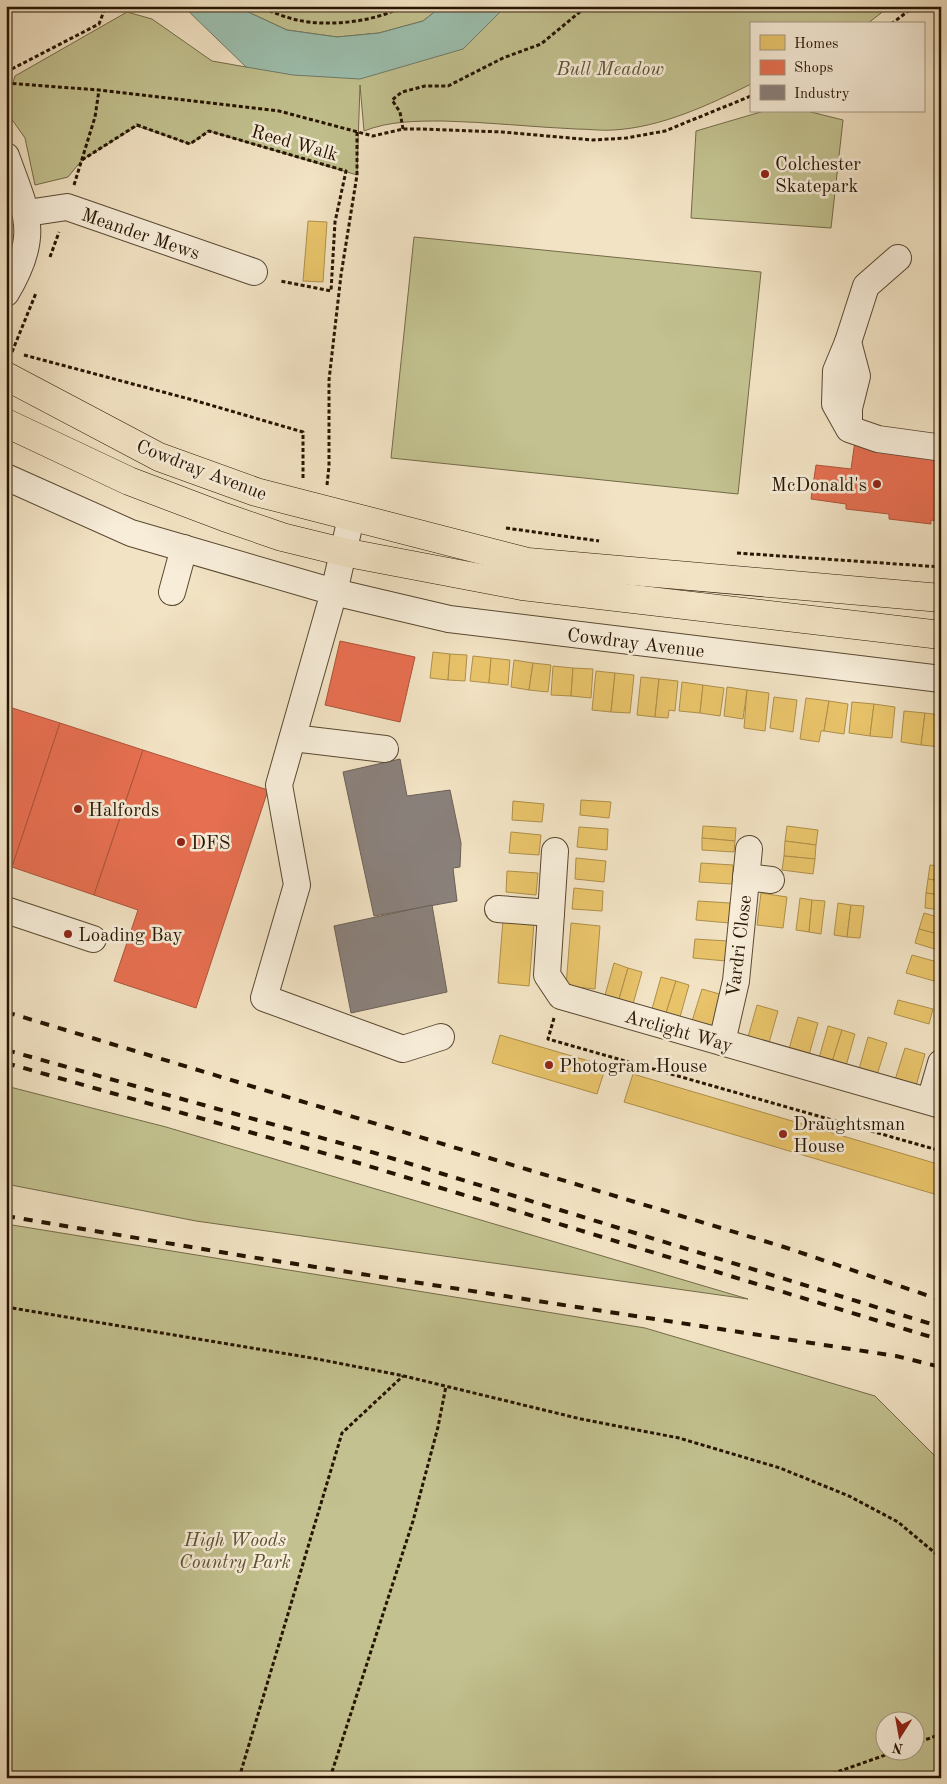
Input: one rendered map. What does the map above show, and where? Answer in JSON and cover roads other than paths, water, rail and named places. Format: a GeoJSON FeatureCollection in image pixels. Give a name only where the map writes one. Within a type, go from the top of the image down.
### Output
{"type":"FeatureCollection","features":[{"type":"Feature","properties":{"kind":"main road","name":"Cowdray Avenue"},"geometry":{"type":"LineString","coordinates":[[13,370],[73,412],[159,457],[256,492],[351,518],[528,562],[941,598]]}},
{"type":"Feature","properties":{"kind":"main road","name":"Cowdray Avenue"},"geometry":{"type":"LineString","coordinates":[[6,423],[129,481],[207,511],[282,538],[342,552],[522,586],[941,636]]}},
{"type":"Feature","properties":{"kind":"street"},"geometry":{"type":"LineString","coordinates":[[6,156],[27,213],[28,236],[26,253],[17,275],[6,292]]}},
{"type":"Feature","properties":{"kind":"street","name":"Meander Mews"},"geometry":{"type":"LineString","coordinates":[[27,213],[67,207],[254,272]]}},
{"type":"Feature","properties":{"kind":"street"},"geometry":{"type":"LineString","coordinates":[[898,258],[866,286],[848,342],[836,371],[835,404],[848,429],[878,439],[936,447],[941,446]]}},
{"type":"Feature","properties":{"kind":"street","name":"Cowdray Avenue"},"geometry":{"type":"LineString","coordinates":[[6,477],[130,533],[334,592],[449,619],[941,679]]}},
{"type":"Feature","properties":{"kind":"street"},"geometry":{"type":"LineString","coordinates":[[351,518],[334,592],[279,785],[298,885],[264,998],[403,1049],[441,1037]]}},
{"type":"Feature","properties":{"kind":"street"},"geometry":{"type":"LineString","coordinates":[[172,592],[184,548]]}},
{"type":"Feature","properties":{"kind":"street"},"geometry":{"type":"LineString","coordinates":[[292,738],[385,749]]}},
{"type":"Feature","properties":{"kind":"street","name":"Vardri Close"},"geometry":{"type":"LineString","coordinates":[[722,1042],[758,879],[748,849]]}},
{"type":"Feature","properties":{"kind":"street"},"geometry":{"type":"LineString","coordinates":[[498,908],[551,913],[555,851]]}},
{"type":"Feature","properties":{"kind":"street"},"geometry":{"type":"LineString","coordinates":[[6,910],[93,939]]}},
{"type":"Feature","properties":{"kind":"street","name":"Arclight Way"},"geometry":{"type":"LineString","coordinates":[[551,913],[547,974],[562,996],[935,1103]]}},
{"type":"Feature","properties":{"kind":"street"},"geometry":{"type":"LineString","coordinates":[[935,1103],[941,1063]]}},
{"type":"Feature","properties":{"kind":"railway"},"geometry":{"type":"LineString","coordinates":[[6,1012],[784,1247],[941,1300]]}},
{"type":"Feature","properties":{"kind":"railway"},"geometry":{"type":"LineString","coordinates":[[6,1050],[365,1150],[941,1327]]}},
{"type":"Feature","properties":{"kind":"railway"},"geometry":{"type":"LineString","coordinates":[[6,1063],[362,1164],[941,1340]]}},
{"type":"Feature","properties":{"kind":"railway"},"geometry":{"type":"LineString","coordinates":[[6,1216],[244,1256],[896,1356],[941,1367]]}},
{"type":"Feature","properties":{"kind":"place","name":"Colchester Skatepark"},"geometry":{"type":"Point","coordinates":[765,174]}},
{"type":"Feature","properties":{"kind":"place","name":"McDonald's"},"geometry":{"type":"Point","coordinates":[877,484]}},
{"type":"Feature","properties":{"kind":"place","name":"Halfords"},"geometry":{"type":"Point","coordinates":[78,809]}},
{"type":"Feature","properties":{"kind":"place","name":"DFS"},"geometry":{"type":"Point","coordinates":[181,842]}},
{"type":"Feature","properties":{"kind":"place","name":"Loading Bay"},"geometry":{"type":"Point","coordinates":[68,934]}},
{"type":"Feature","properties":{"kind":"place","name":"Photogram House"},"geometry":{"type":"Point","coordinates":[549,1065]}},
{"type":"Feature","properties":{"kind":"place","name":"Draughtsman House"},"geometry":{"type":"Point","coordinates":[783,1134]}},
{"type":"Feature","properties":{"kind":"park label","name":"Bull Meadow"},"geometry":{"type":"Point","coordinates":[610,68]}},
{"type":"Feature","properties":{"kind":"park label","name":"High Woods Country Park"},"geometry":{"type":"Point","coordinates":[235,1550]}}]}
